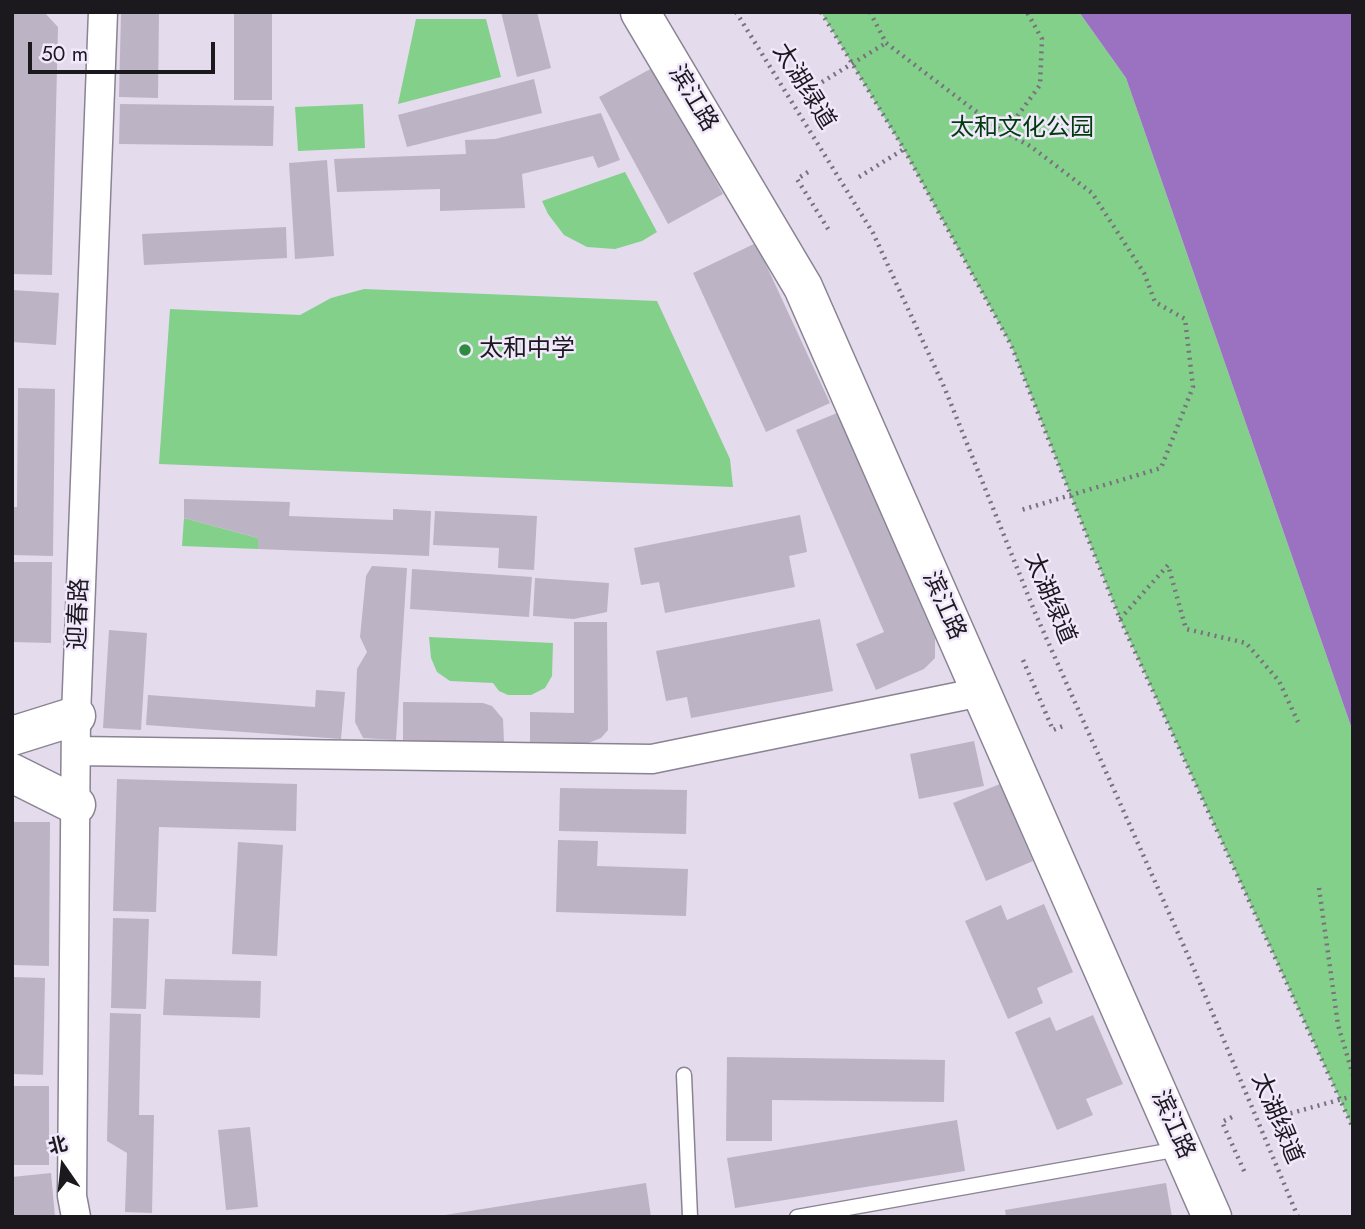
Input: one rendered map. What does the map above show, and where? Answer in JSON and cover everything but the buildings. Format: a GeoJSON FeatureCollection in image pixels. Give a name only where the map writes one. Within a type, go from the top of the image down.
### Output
{"type":"FeatureCollection","features":[{"type":"Feature","properties":{"kind":"main road","name":"滨江路"},"geometry":{"type":"LineString","coordinates":[[640,12],[803,287],[1212,1217]]}},
{"type":"Feature","properties":{"kind":"main road","name":"滨江路"},"geometry":{"type":"LineString","coordinates":[[665,12],[822,276],[1232,1217]]}},
{"type":"Feature","properties":{"kind":"main road"},"geometry":{"type":"LineString","coordinates":[[12,736],[76,734]]}},
{"type":"Feature","properties":{"kind":"main road"},"geometry":{"type":"LineString","coordinates":[[12,773],[76,805]]}},
{"type":"Feature","properties":{"kind":"street","name":"迎春路"},"geometry":{"type":"LineString","coordinates":[[76,1217],[72,1196],[76,734],[103,12]]}},
{"type":"Feature","properties":{"kind":"street"},"geometry":{"type":"LineString","coordinates":[[76,734],[652,759],[981,692]]}},
{"type":"Feature","properties":{"kind":"lane"},"geometry":{"type":"LineString","coordinates":[[684,1076],[691,1217]]}},
{"type":"Feature","properties":{"kind":"lane"},"geometry":{"type":"LineString","coordinates":[[797,1217],[1182,1148]]}},
{"type":"Feature","properties":{"kind":"path","name":"太湖绿道"},"geometry":{"type":"LineString","coordinates":[[736,12],[873,233],[945,389],[1036,615],[1194,969],[1298,1217]]}},
{"type":"Feature","properties":{"kind":"path"},"geometry":{"type":"LineString","coordinates":[[821,12],[904,149],[1010,345],[1120,619],[1353,1128]]}},
{"type":"Feature","properties":{"kind":"path"},"geometry":{"type":"LineString","coordinates":[[870,12],[886,43],[1092,193],[1144,273],[1155,302],[1185,319],[1193,387],[1161,468],[1018,511]]}},
{"type":"Feature","properties":{"kind":"path"},"geometry":{"type":"LineString","coordinates":[[1005,132],[1040,85],[1042,39],[1027,12]]}},
{"type":"Feature","properties":{"kind":"path"},"geometry":{"type":"LineString","coordinates":[[804,93],[886,43]]}},
{"type":"Feature","properties":{"kind":"path"},"geometry":{"type":"LineString","coordinates":[[859,177],[904,149]]}},
{"type":"Feature","properties":{"kind":"path"},"geometry":{"type":"LineString","coordinates":[[808,172],[797,179],[830,232]]}},
{"type":"Feature","properties":{"kind":"path"},"geometry":{"type":"LineString","coordinates":[[1120,619],[1168,565],[1186,629],[1246,643],[1279,681],[1298,722]]}},
{"type":"Feature","properties":{"kind":"path"},"geometry":{"type":"LineString","coordinates":[[1023,660],[1053,730],[1066,725]]}},
{"type":"Feature","properties":{"kind":"path"},"geometry":{"type":"LineString","coordinates":[[1319,888],[1338,1025],[1353,1074]]}},
{"type":"Feature","properties":{"kind":"path"},"geometry":{"type":"LineString","coordinates":[[1277,1117],[1353,1096]]}},
{"type":"Feature","properties":{"kind":"path"},"geometry":{"type":"LineString","coordinates":[[1232,1116],[1222,1122],[1245,1172]]}},
{"type":"Feature","properties":{"kind":"green space","name":"太和文化公园"},"geometry":{"type":"Polygon","coordinates":[[[821,12],[1079,12],[1126,78],[1353,732],[1353,1128],[1120,619],[1011,345],[904,150],[821,12]]]}},
{"type":"Feature","properties":{"kind":"green space"},"geometry":{"type":"Polygon","coordinates":[[[416,19],[486,19],[501,77],[398,104],[416,19]]]}},
{"type":"Feature","properties":{"kind":"green space"},"geometry":{"type":"Polygon","coordinates":[[[363,104],[365,148],[298,151],[295,107],[363,104]]]}},
{"type":"Feature","properties":{"kind":"green space"},"geometry":{"type":"Polygon","coordinates":[[[625,172],[657,232],[642,241],[615,249],[587,247],[564,235],[542,201],[625,172]]]}},
{"type":"Feature","properties":{"kind":"green space"},"geometry":{"type":"Polygon","coordinates":[[[364,289],[657,301],[730,459],[733,487],[159,464],[170,309],[300,315],[331,298],[364,289]]]}},
{"type":"Feature","properties":{"kind":"green space"},"geometry":{"type":"Polygon","coordinates":[[[184,518],[258,538],[258,549],[182,546],[184,518]]]}},
{"type":"Feature","properties":{"kind":"green space"},"geometry":{"type":"Polygon","coordinates":[[[429,637],[553,643],[552,676],[545,688],[531,695],[508,695],[499,691],[493,683],[450,681],[437,672],[431,658],[429,637]]]}},
{"type":"Feature","properties":{"kind":"shaded area"},"geometry":{"type":"Polygon","coordinates":[[[1079,12],[1353,12],[1353,732],[1126,78],[1079,12]]]}},
{"type":"Feature","properties":{"kind":"place","name":"太和中学"},"geometry":{"type":"Point","coordinates":[465,350]}}]}
